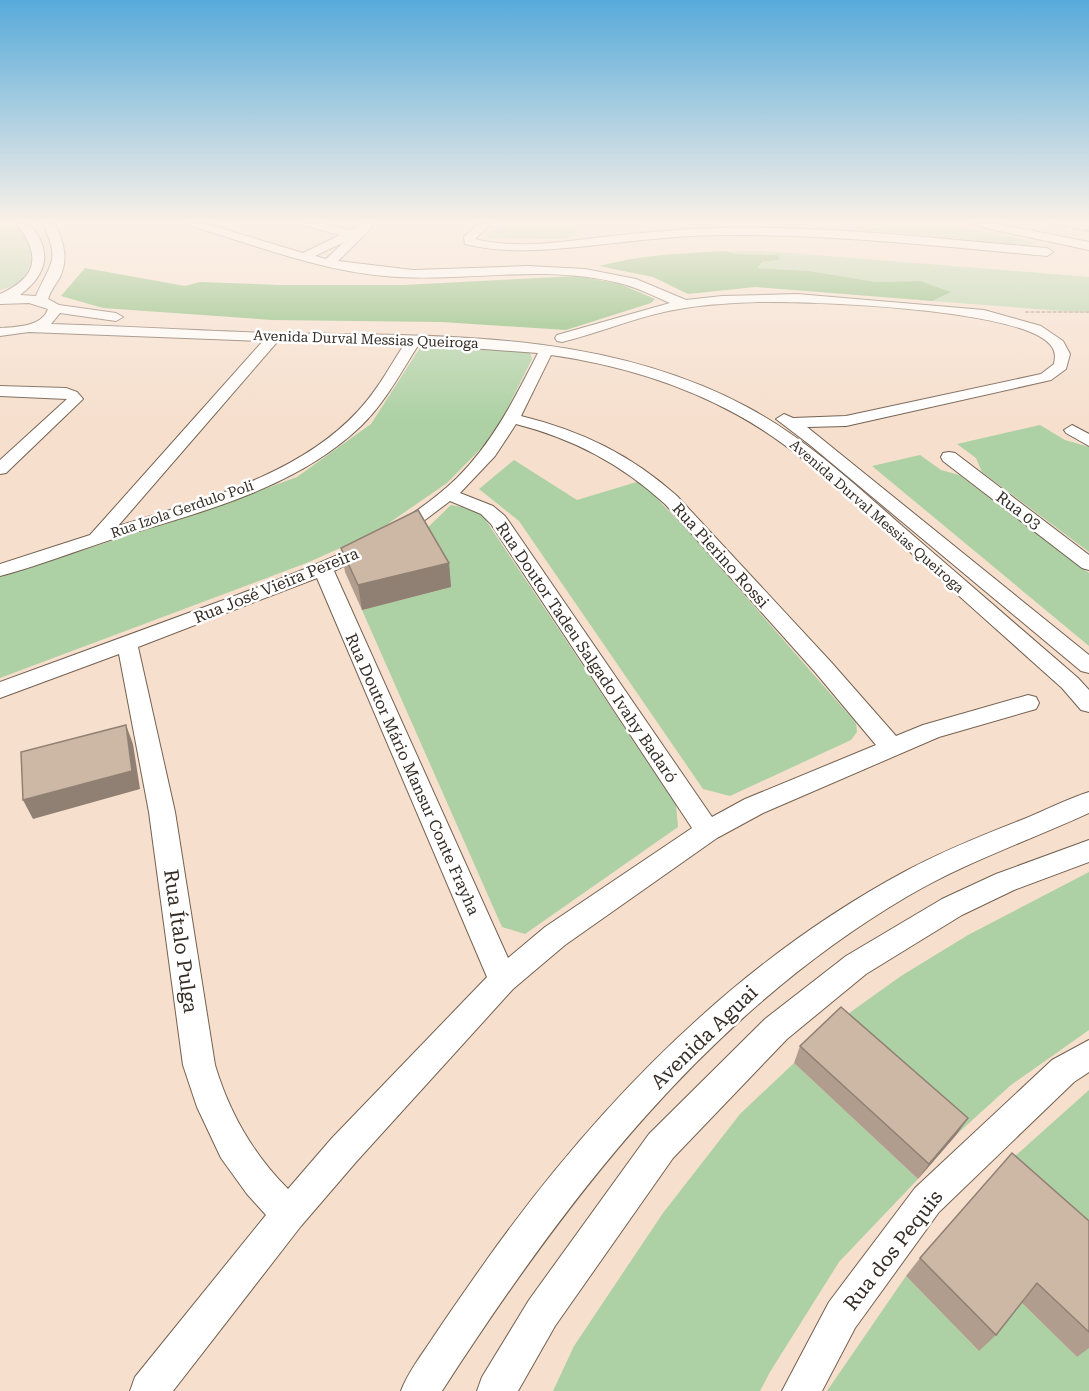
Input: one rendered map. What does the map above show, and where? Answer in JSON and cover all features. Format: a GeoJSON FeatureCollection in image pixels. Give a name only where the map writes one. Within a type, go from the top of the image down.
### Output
{"type":"FeatureCollection","features":[{"type":"Feature","properties":{"kind":"street"},"geometry":{"type":"LineString","coordinates":[[0,299],[21,289]]}},
{"type":"Feature","properties":{"kind":"street"},"geometry":{"type":"LineString","coordinates":[[0,299],[41,301],[47,289]]}},
{"type":"Feature","properties":{"kind":"street"},"geometry":{"type":"LineString","coordinates":[[649,289],[684,304]]}},
{"type":"Feature","properties":{"kind":"street"},"geometry":{"type":"LineString","coordinates":[[562,338],[684,304],[737,299],[789,298],[984,314],[1011,319],[1046,334],[1062,348],[1064,360],[1058,370],[1046,377],[846,421],[791,423]]}},
{"type":"Feature","properties":{"kind":"street","name":"Avenida Durval Messias Queiroga"},"geometry":{"type":"LineString","coordinates":[[41,301],[55,308],[108,317],[277,326],[417,328],[562,338],[692,374],[762,406],[816,441],[1087,663]]}},
{"type":"Feature","properties":{"kind":"street"},"geometry":{"type":"LineString","coordinates":[[2,333],[29,328],[53,316],[55,308]]}},
{"type":"Feature","properties":{"kind":"street"},"geometry":{"type":"LineString","coordinates":[[599,340],[601,334],[613,323]]}},
{"type":"Feature","properties":{"kind":"street","name":"Avenida Durval Messias Queiroga"},"geometry":{"type":"LineString","coordinates":[[29,328],[145,330],[274,337],[415,338],[546,349],[609,360],[672,380],[740,410],[785,437],[854,493],[1070,683],[1089,704]]}},
{"type":"Feature","properties":{"kind":"street"},"geometry":{"type":"LineString","coordinates":[[97,538],[274,337]]}},
{"type":"Feature","properties":{"kind":"street","name":"Rua Izola Gerdulo Poli"},"geometry":{"type":"LineString","coordinates":[[0,570],[212,502],[268,479],[307,458],[342,435],[368,410],[415,338]]}},
{"type":"Feature","properties":{"kind":"street","name":"Rua José Vieira Pereira"},"geometry":{"type":"LineString","coordinates":[[0,690],[127,644],[323,568],[384,540],[448,494],[488,453],[512,418],[546,349]]}},
{"type":"Feature","properties":{"kind":"street"},"geometry":{"type":"LineString","coordinates":[[0,391],[56,392],[72,395],[75,399],[0,469]]}},
{"type":"Feature","properties":{"kind":"street","name":"Rua Pierino Rossi"},"geometry":{"type":"LineString","coordinates":[[512,418],[548,426],[580,437],[627,462],[650,479],[823,667],[891,747]]}},
{"type":"Feature","properties":{"kind":"street"},"geometry":{"type":"LineString","coordinates":[[816,441],[824,432],[846,421]]}},
{"type":"Feature","properties":{"kind":"street"},"geometry":{"type":"LineString","coordinates":[[1072,430],[1089,441]]}},
{"type":"Feature","properties":{"kind":"street","name":"Rua 03"},"geometry":{"type":"LineString","coordinates":[[949,457],[1089,564]]}},
{"type":"Feature","properties":{"kind":"street","name":"Rua Doutor Tadeu Salgado Ivahy Badaró"},"geometry":{"type":"LineString","coordinates":[[448,494],[487,510],[498,520],[708,831]]}},
{"type":"Feature","properties":{"kind":"street","name":"Rua Doutor Mário Mansur Conte Frayha"},"geometry":{"type":"LineString","coordinates":[[323,568],[504,980]]}},
{"type":"Feature","properties":{"kind":"street","name":"Rua Ítalo Pulga"},"geometry":{"type":"LineString","coordinates":[[127,644],[162,812],[199,1065],[205,1090],[212,1110],[234,1149],[262,1189],[289,1214]]}},
{"type":"Feature","properties":{"kind":"street"},"geometry":{"type":"LineString","coordinates":[[149,1391],[289,1214],[402,1086],[504,980],[555,936],[708,831],[803,784],[932,732],[1028,703]]}},
{"type":"Feature","properties":{"kind":"street","name":"Avenida Aguai"},"geometry":{"type":"LineString","coordinates":[[420,1391],[470,1314],[574,1173],[664,1072],[766,978],[869,906],[943,864],[1089,802]]}},
{"type":"Feature","properties":{"kind":"street"},"geometry":{"type":"LineString","coordinates":[[496,1391],[542,1313],[661,1146],[776,1029],[856,965],[952,907],[1005,882],[1089,851]]}},
{"type":"Feature","properties":{"kind":"street","name":"Rua dos Pequis"},"geometry":{"type":"LineString","coordinates":[[801,1391],[842,1315],[927,1200],[1063,1071],[1089,1055]]}},
{"type":"Feature","properties":{"kind":"path"},"geometry":{"type":"LineString","coordinates":[[1011,319],[1026,311],[1036,310],[1060,313],[1089,312]]}},
{"type":"Feature","properties":{"kind":"green space"},"geometry":{"type":"Polygon","coordinates":[[[67,289],[631,289],[655,299],[651,303],[566,330],[442,322],[272,320],[103,308],[61,296],[67,289]]]}},
{"type":"Feature","properties":{"kind":"green space"},"geometry":{"type":"Polygon","coordinates":[[[678,289],[737,289],[688,294],[678,289]]]}},
{"type":"Feature","properties":{"kind":"green space"},"geometry":{"type":"Polygon","coordinates":[[[779,289],[942,289],[951,292],[932,301],[779,289]]]}},
{"type":"Feature","properties":{"kind":"green space"},"geometry":{"type":"Polygon","coordinates":[[[942,289],[1089,289],[1089,313],[932,301],[951,292],[942,289]]]}},
{"type":"Feature","properties":{"kind":"green space"},"geometry":{"type":"Polygon","coordinates":[[[437,343],[512,348],[530,353],[532,359],[494,435],[447,483],[376,532],[309,562],[0,678],[0,577],[213,508],[297,477],[371,424],[421,346],[437,343]]]}},
{"type":"Feature","properties":{"kind":"green space"},"geometry":{"type":"Polygon","coordinates":[[[1040,425],[1065,440],[1089,447],[1089,552],[982,472],[976,458],[957,444],[1040,425]]]}},
{"type":"Feature","properties":{"kind":"green space"},"geometry":{"type":"Polygon","coordinates":[[[920,455],[941,470],[959,475],[1089,573],[1089,646],[872,466],[920,455]]]}},
{"type":"Feature","properties":{"kind":"green space"},"geometry":{"type":"Polygon","coordinates":[[[514,460],[577,500],[640,481],[690,533],[856,723],[857,732],[851,740],[730,796],[703,789],[519,521],[479,489],[514,460]]]}},
{"type":"Feature","properties":{"kind":"green space"},"geometry":{"type":"Polygon","coordinates":[[[451,505],[479,510],[676,805],[678,827],[525,934],[502,927],[362,610],[451,587],[421,534],[451,505]]]}},
{"type":"Feature","properties":{"kind":"green space"},"geometry":{"type":"Polygon","coordinates":[[[1089,872],[1089,1030],[1011,1085],[957,1134],[834,1024],[901,976],[968,935],[1089,872]]]}},
{"type":"Feature","properties":{"kind":"green space"},"geometry":{"type":"Polygon","coordinates":[[[794,1063],[918,1179],[839,1262],[760,1391],[553,1391],[574,1346],[663,1213],[740,1114],[794,1063]]]}},
{"type":"Feature","properties":{"kind":"green space"},"geometry":{"type":"Polygon","coordinates":[[[1089,1090],[1089,1258],[996,1173],[1089,1090]]]}},
{"type":"Feature","properties":{"kind":"green space"},"geometry":{"type":"Polygon","coordinates":[[[906,1276],[979,1351],[1019,1300],[1077,1357],[1089,1340],[1089,1391],[827,1391],[906,1276]]]}},
{"type":"Feature","properties":{"kind":"building"},"geometry":{"type":"Polygon","coordinates":[[[418,510],[449,563],[358,585],[341,548],[418,510]]]}},
{"type":"Feature","properties":{"kind":"building"},"geometry":{"type":"Polygon","coordinates":[[[126,725],[132,771],[23,800],[21,752],[126,725]]]}},
{"type":"Feature","properties":{"kind":"building"},"geometry":{"type":"Polygon","coordinates":[[[841,1007],[968,1118],[929,1164],[800,1046],[841,1007]]]}},
{"type":"Feature","properties":{"kind":"building"},"geometry":{"type":"Polygon","coordinates":[[[1012,1153],[1089,1221],[1089,1332],[1037,1283],[996,1335],[920,1258],[1012,1153]]]}}]}
